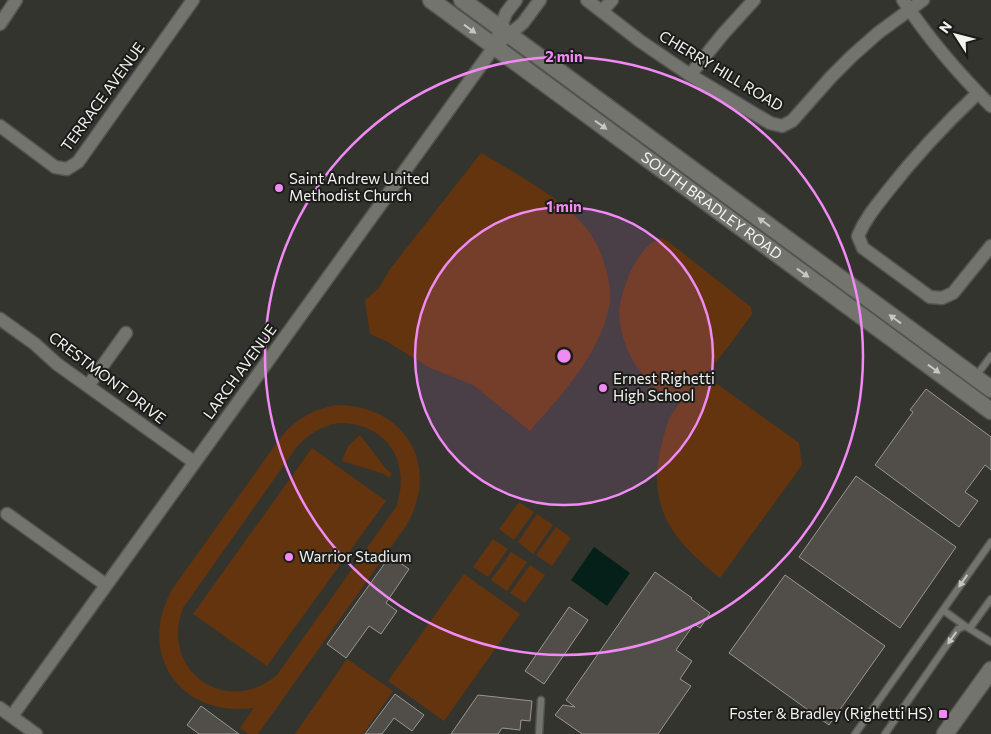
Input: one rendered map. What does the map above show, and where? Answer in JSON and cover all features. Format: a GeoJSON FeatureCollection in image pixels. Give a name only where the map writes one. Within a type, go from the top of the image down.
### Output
{"type":"FeatureCollection","features":[{"type":"Feature","properties":{"kind":"main road","name":"SOUTH BRADLEY ROAD"},"geometry":{"type":"LineString","coordinates":[[431,0],[991,411]]}},
{"type":"Feature","properties":{"kind":"main road","name":"SOUTH BRADLEY ROAD"},"geometry":{"type":"LineString","coordinates":[[462,0],[991,389]]}},
{"type":"Feature","properties":{"kind":"main road"},"geometry":{"type":"LineString","coordinates":[[945,734],[991,670]]}},
{"type":"Feature","properties":{"kind":"street"},"geometry":{"type":"LineString","coordinates":[[0,24],[16,0]]}},
{"type":"Feature","properties":{"kind":"street","name":"TERRACE AVENUE"},"geometry":{"type":"LineString","coordinates":[[0,126],[55,167],[67,169],[78,162],[193,0]]}},
{"type":"Feature","properties":{"kind":"street"},"geometry":{"type":"LineString","coordinates":[[505,32],[506,13],[516,0]]}},
{"type":"Feature","properties":{"kind":"street","name":"LARCH AVENUE"},"geometry":{"type":"LineString","coordinates":[[12,716],[505,32],[523,23],[540,0]]}},
{"type":"Feature","properties":{"kind":"street","name":"CHERRY HILL ROAD"},"geometry":{"type":"LineString","coordinates":[[587,0],[640,41],[690,75],[770,123],[782,126],[792,121],[845,63],[906,5],[923,0]]}},
{"type":"Feature","properties":{"kind":"street"},"geometry":{"type":"LineString","coordinates":[[602,11],[612,0]]}},
{"type":"Feature","properties":{"kind":"street"},"geometry":{"type":"LineString","coordinates":[[690,75],[723,34],[754,0]]}},
{"type":"Feature","properties":{"kind":"street"},"geometry":{"type":"LineString","coordinates":[[906,5],[935,43],[991,106]]}},
{"type":"Feature","properties":{"kind":"street"},"geometry":{"type":"LineString","coordinates":[[978,93],[929,141],[906,167],[864,222],[858,236],[863,248],[930,297],[942,298],[953,293],[991,246]]}},
{"type":"Feature","properties":{"kind":"street","name":"CRESTMONT DRIVE"},"geometry":{"type":"LineString","coordinates":[[0,319],[88,386],[194,462]]}},
{"type":"Feature","properties":{"kind":"street"},"geometry":{"type":"LineString","coordinates":[[88,386],[126,333]]}},
{"type":"Feature","properties":{"kind":"street"},"geometry":{"type":"LineString","coordinates":[[7,514],[106,585]]}},
{"type":"Feature","properties":{"kind":"street"},"geometry":{"type":"LineString","coordinates":[[0,708],[36,734]]}},
{"type":"Feature","properties":{"kind":"lane"},"geometry":{"type":"LineString","coordinates":[[975,377],[991,356]]}},
{"type":"Feature","properties":{"kind":"lane"},"geometry":{"type":"LineString","coordinates":[[855,734],[991,542]]}},
{"type":"Feature","properties":{"kind":"lane"},"geometry":{"type":"LineString","coordinates":[[885,734],[958,629],[968,627],[991,599]]}},
{"type":"Feature","properties":{"kind":"lane"},"geometry":{"type":"LineString","coordinates":[[943,610],[991,642]]}},
{"type":"Feature","properties":{"kind":"lane"},"geometry":{"type":"LineString","coordinates":[[539,734],[542,700]]}},
{"type":"Feature","properties":{"kind":"shaded area"},"geometry":{"type":"Polygon","coordinates":[[[481,153],[546,193],[581,222],[590,233],[599,250],[609,283],[609,307],[597,342],[578,374],[530,431],[473,385],[430,368],[386,341],[370,334],[365,300],[379,288],[390,269],[481,153]]]}},
{"type":"Feature","properties":{"kind":"shaded area"},"geometry":{"type":"Polygon","coordinates":[[[661,238],[669,242],[751,307],[752,314],[703,377],[681,397],[672,401],[653,386],[637,368],[622,335],[619,316],[622,296],[634,266],[647,247],[661,238]]]}},
{"type":"Feature","properties":{"kind":"shaded area"},"geometry":{"type":"Polygon","coordinates":[[[706,376],[799,443],[802,465],[720,578],[695,556],[673,531],[660,502],[657,482],[659,453],[669,419],[682,400],[706,376]]]}},
{"type":"Feature","properties":{"kind":"shaded area"},"geometry":{"type":"Polygon","coordinates":[[[338,405],[362,408],[383,416],[399,428],[411,444],[418,462],[420,482],[416,504],[406,526],[258,734],[248,734],[240,728],[254,708],[228,708],[205,703],[186,692],[172,676],[162,657],[159,636],[163,612],[173,588],[281,437],[306,415],[338,405]],[[339,423],[326,426],[315,431],[296,448],[183,608],[178,630],[180,651],[189,668],[202,681],[219,689],[237,691],[257,687],[277,675],[396,507],[401,475],[398,461],[392,448],[370,430],[356,425],[339,423]]]}},
{"type":"Feature","properties":{"kind":"shaded area"},"geometry":{"type":"Polygon","coordinates":[[[360,435],[387,470],[392,473],[389,478],[384,474],[342,461],[348,446],[360,435]]]}},
{"type":"Feature","properties":{"kind":"shaded area","name":"Warrior Stadium"},"geometry":{"type":"Polygon","coordinates":[[[312,448],[386,501],[267,666],[193,614],[312,448]]]}},
{"type":"Feature","properties":{"kind":"shaded area"},"geometry":{"type":"Polygon","coordinates":[[[519,502],[534,512],[514,540],[499,529],[519,502]]]}},
{"type":"Feature","properties":{"kind":"shaded area"},"geometry":{"type":"Polygon","coordinates":[[[537,514],[553,525],[533,554],[518,542],[537,514]]]}},
{"type":"Feature","properties":{"kind":"shaded area"},"geometry":{"type":"Polygon","coordinates":[[[556,527],[571,538],[552,566],[536,555],[556,527]]]}},
{"type":"Feature","properties":{"kind":"shaded area"},"geometry":{"type":"Polygon","coordinates":[[[493,539],[508,549],[488,577],[473,567],[493,539]]]}},
{"type":"Feature","properties":{"kind":"shaded area"},"geometry":{"type":"Polygon","coordinates":[[[594,547],[630,573],[607,606],[571,580],[594,547]]]}},
{"type":"Feature","properties":{"kind":"shaded area"},"geometry":{"type":"Polygon","coordinates":[[[511,552],[527,562],[507,591],[491,580],[511,552]]]}},
{"type":"Feature","properties":{"kind":"shaded area"},"geometry":{"type":"Polygon","coordinates":[[[530,565],[545,575],[525,603],[510,593],[530,565]]]}},
{"type":"Feature","properties":{"kind":"shaded area"},"geometry":{"type":"Polygon","coordinates":[[[464,574],[520,614],[444,721],[388,681],[464,574]]]}},
{"type":"Feature","properties":{"kind":"shaded area"},"geometry":{"type":"Polygon","coordinates":[[[347,659],[393,691],[363,734],[295,734],[347,659]]]}},
{"type":"Feature","properties":{"kind":"building"},"geometry":{"type":"Polygon","coordinates":[[[926,389],[991,437],[991,470],[985,465],[965,492],[978,501],[959,527],[875,465],[913,412],[910,410],[926,389]]]}},
{"type":"Feature","properties":{"kind":"building"},"geometry":{"type":"Polygon","coordinates":[[[856,476],[956,547],[900,628],[799,557],[856,476]]]}},
{"type":"Feature","properties":{"kind":"building"},"geometry":{"type":"Polygon","coordinates":[[[390,556],[409,569],[386,603],[397,611],[381,634],[369,626],[346,658],[327,644],[390,556]]]}},
{"type":"Feature","properties":{"kind":"building"},"geometry":{"type":"Polygon","coordinates":[[[655,572],[710,613],[700,628],[694,624],[676,650],[692,661],[680,679],[691,686],[658,734],[582,734],[555,715],[563,705],[575,707],[566,700],[655,572]]]}},
{"type":"Feature","properties":{"kind":"building"},"geometry":{"type":"Polygon","coordinates":[[[785,575],[885,646],[829,725],[729,653],[785,575]]]}},
{"type":"Feature","properties":{"kind":"building"},"geometry":{"type":"Polygon","coordinates":[[[569,607],[588,620],[544,684],[525,671],[569,607]]]}},
{"type":"Feature","properties":{"kind":"building"},"geometry":{"type":"Polygon","coordinates":[[[395,694],[424,715],[412,731],[394,718],[382,734],[365,734],[395,694]]]}},
{"type":"Feature","properties":{"kind":"building"},"geometry":{"type":"Polygon","coordinates":[[[478,695],[532,701],[530,721],[521,720],[520,730],[502,728],[498,734],[451,734],[478,695]]]}},
{"type":"Feature","properties":{"kind":"building"},"geometry":{"type":"Polygon","coordinates":[[[201,706],[239,734],[199,734],[187,725],[201,706]]]}},
{"type":"Feature","properties":{"kind":"place","name":"Saint Andrew United Methodist Church"},"geometry":{"type":"Point","coordinates":[279,188]}},
{"type":"Feature","properties":{"kind":"place","name":"Ernest Righetti High School"},"geometry":{"type":"Point","coordinates":[603,388]}},
{"type":"Feature","properties":{"kind":"place","name":"Warrior Stadium"},"geometry":{"type":"Point","coordinates":[289,557]}},
{"type":"Feature","properties":{"kind":"place","name":"Foster & Bradley (Righetti HS)"},"geometry":{"type":"Point","coordinates":[943,714]}}]}
